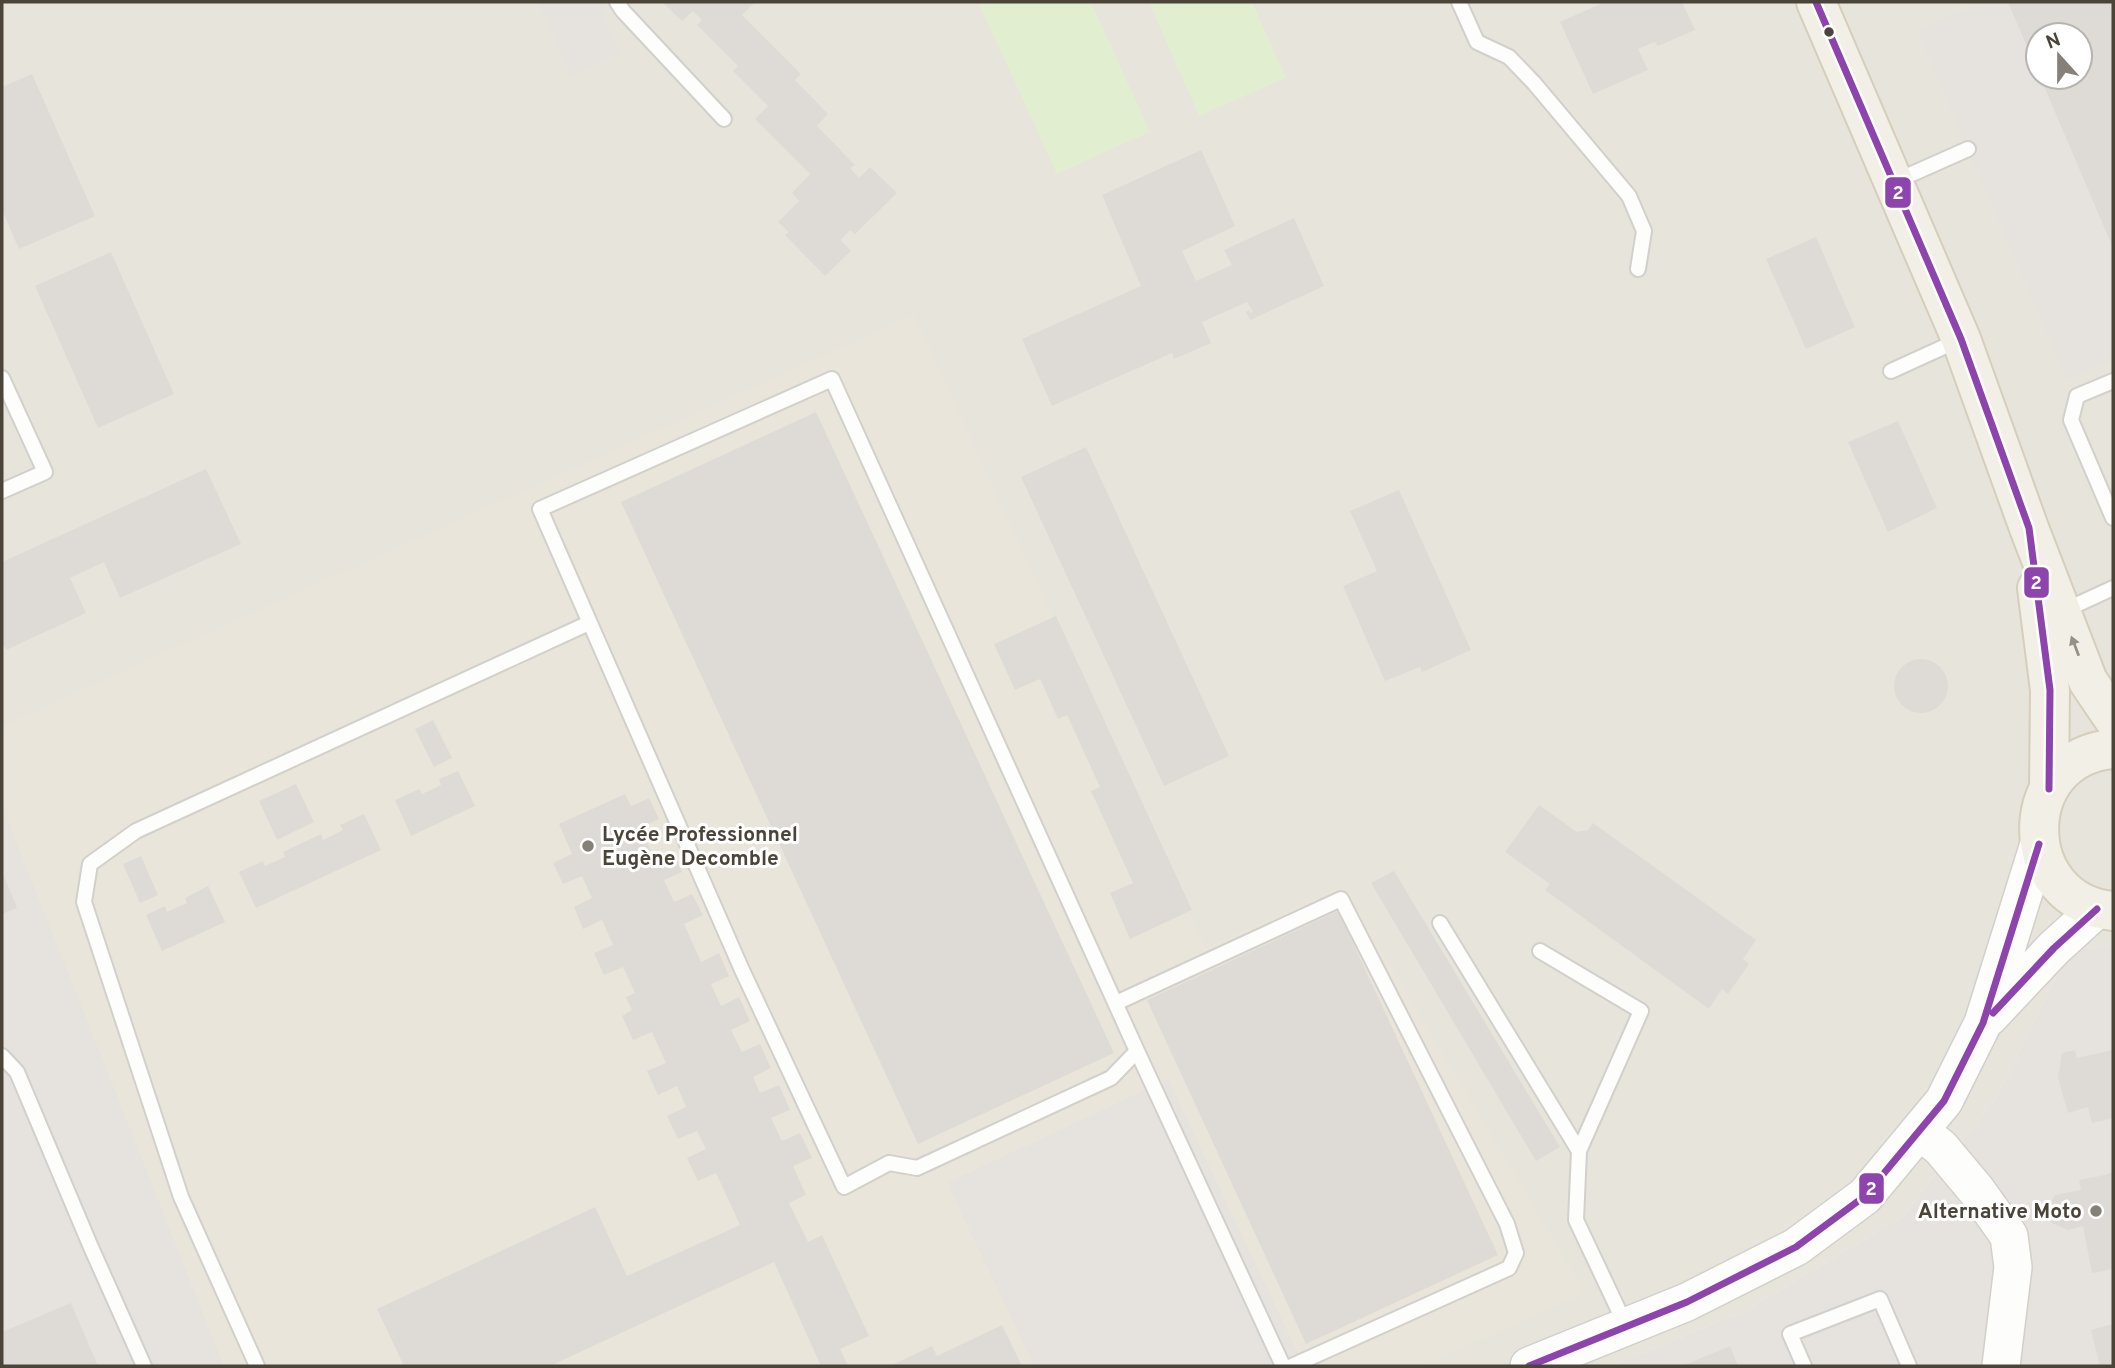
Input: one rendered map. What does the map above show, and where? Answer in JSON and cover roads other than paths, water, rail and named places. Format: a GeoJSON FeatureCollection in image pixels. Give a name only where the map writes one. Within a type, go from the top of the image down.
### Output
{"type":"FeatureCollection","features":[{"type":"Feature","properties":{"kind":"main road"},"geometry":{"type":"LineString","coordinates":[[1816,2],[1961,339],[2088,681],[2113,718]]}},
{"type":"Feature","properties":{"kind":"main road"},"geometry":{"type":"LineString","coordinates":[[2029,528],[2050,690],[2049,789]]}},
{"type":"Feature","properties":{"kind":"main road"},"geometry":{"type":"LineString","coordinates":[[2105,910],[2063,889],[2047,868],[2039,845],[2038,819],[2049,789],[2059,774],[2078,759],[2100,750],[2113,749]]}},
{"type":"Feature","properties":{"kind":"street"},"geometry":{"type":"LineString","coordinates":[[1529,1366],[1687,1302],[1796,1247],[1865,1196],[1944,1101],[1983,1023],[2039,845]]}},
{"type":"Feature","properties":{"kind":"street"},"geometry":{"type":"LineString","coordinates":[[1983,1023],[2054,948],[2105,910]]}},
{"type":"Feature","properties":{"kind":"street"},"geometry":{"type":"LineString","coordinates":[[1920,1131],[1941,1148],[1977,1191],[2009,1236],[2013,1267],[2001,1366]]}},
{"type":"Feature","properties":{"kind":"lane"},"geometry":{"type":"LineString","coordinates":[[617,2],[724,119]]}},
{"type":"Feature","properties":{"kind":"lane"},"geometry":{"type":"LineString","coordinates":[[1459,2],[1477,42],[1509,57],[1629,196],[1644,231],[1638,269]]}},
{"type":"Feature","properties":{"kind":"lane"},"geometry":{"type":"LineString","coordinates":[[1894,181],[1968,149]]}},
{"type":"Feature","properties":{"kind":"lane"},"geometry":{"type":"LineString","coordinates":[[1891,371],[1961,339]]}},
{"type":"Feature","properties":{"kind":"lane"},"geometry":{"type":"LineString","coordinates":[[2,379],[45,472],[2,491]]}},
{"type":"Feature","properties":{"kind":"lane"},"geometry":{"type":"LineString","coordinates":[[1137,1051],[1111,1078],[917,1168],[889,1163],[844,1187],[742,970],[540,509],[832,379],[1283,1366]]}},
{"type":"Feature","properties":{"kind":"lane"},"geometry":{"type":"LineString","coordinates":[[2113,381],[2077,396],[2071,420],[2113,518]]}},
{"type":"Feature","properties":{"kind":"lane"},"geometry":{"type":"LineString","coordinates":[[2062,612],[2113,588]]}},
{"type":"Feature","properties":{"kind":"lane"},"geometry":{"type":"LineString","coordinates":[[257,1366],[181,1197],[84,902],[90,864],[135,831],[589,623]]}},
{"type":"Feature","properties":{"kind":"lane"},"geometry":{"type":"LineString","coordinates":[[1116,1003],[1341,899],[1507,1224],[1516,1253],[1509,1268],[1292,1366]]}},
{"type":"Feature","properties":{"kind":"lane"},"geometry":{"type":"LineString","coordinates":[[1440,923],[1579,1151]]}},
{"type":"Feature","properties":{"kind":"lane"},"geometry":{"type":"LineString","coordinates":[[1540,951],[1641,1011],[1579,1151],[1576,1220],[1626,1327]]}},
{"type":"Feature","properties":{"kind":"lane"},"geometry":{"type":"LineString","coordinates":[[2,1056],[17,1072],[144,1366]]}},
{"type":"Feature","properties":{"kind":"lane"},"geometry":{"type":"LineString","coordinates":[[1804,1366],[1790,1334],[1880,1299],[1909,1366]]}},
{"type":"Feature","properties":{"kind":"place","name":"Lycée Professionnel Eugène Decomble"},"geometry":{"type":"Point","coordinates":[588,846]}},
{"type":"Feature","properties":{"kind":"place","name":"Alternative Moto"},"geometry":{"type":"Point","coordinates":[2096,1211]}}]}
